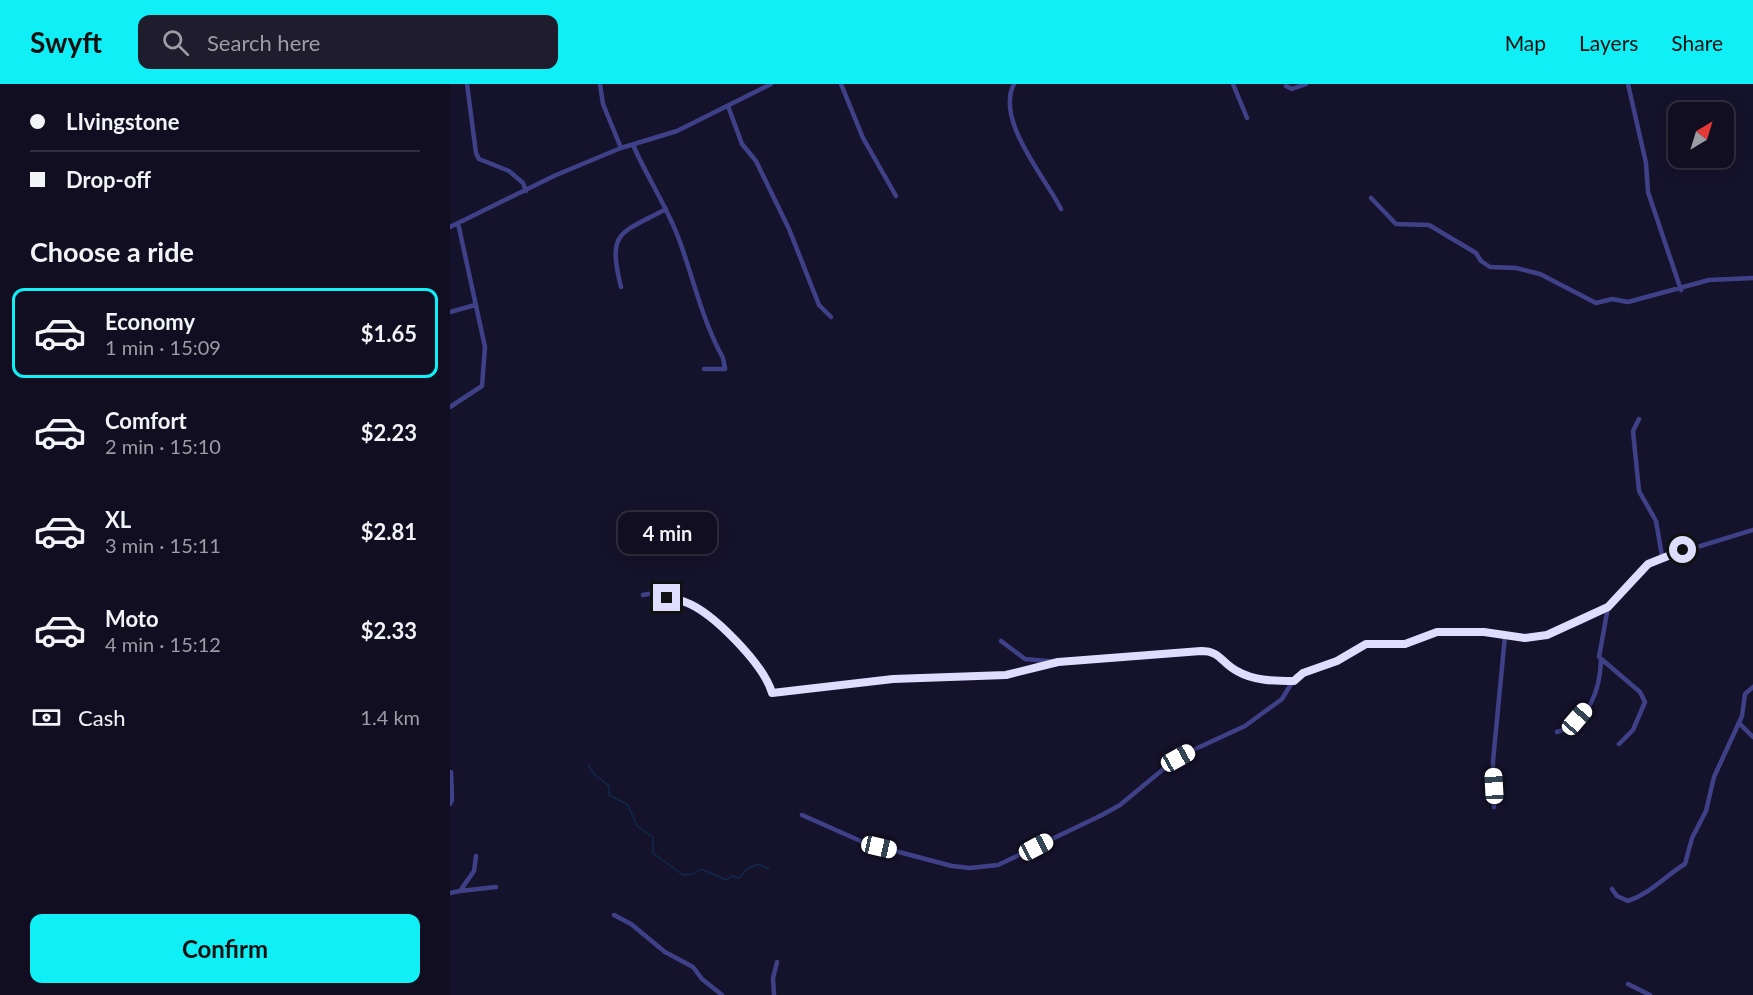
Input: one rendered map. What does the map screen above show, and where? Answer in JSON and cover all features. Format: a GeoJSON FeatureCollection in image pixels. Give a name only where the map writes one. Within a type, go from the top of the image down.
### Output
{"type":"FeatureCollection","features":[{"type":"Feature","properties":{"kind":"street"},"geometry":{"type":"LineString","coordinates":[[468,84],[476,153],[479,159],[517,177],[526,191]]}},
{"type":"Feature","properties":{"kind":"street"},"geometry":{"type":"LineString","coordinates":[[600,84],[603,104],[621,148]]}},
{"type":"Feature","properties":{"kind":"street"},"geometry":{"type":"LineString","coordinates":[[450,227],[556,175],[621,148],[634,147],[677,131],[771,84]]}},
{"type":"Feature","properties":{"kind":"street"},"geometry":{"type":"LineString","coordinates":[[841,84],[859,122],[863,138],[896,196]]}},
{"type":"Feature","properties":{"kind":"street"},"geometry":{"type":"LineString","coordinates":[[1014,84],[1010,96],[1014,128],[1061,209]]}},
{"type":"Feature","properties":{"kind":"street"},"geometry":{"type":"LineString","coordinates":[[1233,84],[1247,118]]}},
{"type":"Feature","properties":{"kind":"street"},"geometry":{"type":"LineString","coordinates":[[1286,86],[1292,89],[1306,84]]}},
{"type":"Feature","properties":{"kind":"street"},"geometry":{"type":"LineString","coordinates":[[1628,84],[1646,163],[1648,192],[1681,290]]}},
{"type":"Feature","properties":{"kind":"street"},"geometry":{"type":"LineString","coordinates":[[728,106],[742,144],[756,161],[785,219],[819,305],[831,317]]}},
{"type":"Feature","properties":{"kind":"street"},"geometry":{"type":"LineString","coordinates":[[634,147],[666,209],[725,369],[704,369]]}},
{"type":"Feature","properties":{"kind":"street"},"geometry":{"type":"LineString","coordinates":[[1371,198],[1396,224],[1429,225],[1476,253],[1481,261],[1490,267],[1516,268],[1551,277],[1589,301],[1612,298],[1628,302],[1681,290],[1709,280],[1753,278]]}},
{"type":"Feature","properties":{"kind":"street"},"geometry":{"type":"LineString","coordinates":[[621,287],[614,257],[616,240],[625,231],[666,209]]}},
{"type":"Feature","properties":{"kind":"street"},"geometry":{"type":"LineString","coordinates":[[450,407],[482,386],[485,347],[458,224]]}},
{"type":"Feature","properties":{"kind":"street"},"geometry":{"type":"LineString","coordinates":[[450,312],[476,304]]}},
{"type":"Feature","properties":{"kind":"street"},"geometry":{"type":"LineString","coordinates":[[1639,419],[1633,431],[1639,491],[1656,521],[1662,556]]}},
{"type":"Feature","properties":{"kind":"street"},"geometry":{"type":"LineString","coordinates":[[802,815],[865,843],[952,866],[970,868],[998,865],[1120,805],[1178,758],[1252,722],[1282,699],[1294,681],[1303,673],[1337,661],[1366,644],[1405,644],[1437,632],[1484,632],[1525,638],[1547,635],[1608,607],[1648,564],[1662,556],[1753,530]]}},
{"type":"Feature","properties":{"kind":"street"},"geometry":{"type":"LineString","coordinates":[[643,595],[686,602],[716,621],[768,679],[772,693],[893,679],[1006,675],[1058,662]]}},
{"type":"Feature","properties":{"kind":"street"},"geometry":{"type":"LineString","coordinates":[[1557,732],[1569,728],[1595,698],[1600,680],[1601,639],[1608,607]]}},
{"type":"Feature","properties":{"kind":"street"},"geometry":{"type":"LineString","coordinates":[[1494,807],[1493,766],[1505,636]]}},
{"type":"Feature","properties":{"kind":"street"},"geometry":{"type":"LineString","coordinates":[[1001,641],[1025,659],[1058,662],[1212,651],[1235,670],[1248,676],[1294,681]]}},
{"type":"Feature","properties":{"kind":"street"},"geometry":{"type":"LineString","coordinates":[[1601,660],[1640,692],[1644,699],[1644,708],[1636,724],[1618,744]]}},
{"type":"Feature","properties":{"kind":"street"},"geometry":{"type":"LineString","coordinates":[[1612,889],[1617,896],[1628,900],[1639,897],[1685,864],[1692,838],[1706,811],[1714,777],[1739,723],[1745,694],[1753,687]]}},
{"type":"Feature","properties":{"kind":"street"},"geometry":{"type":"LineString","coordinates":[[1739,723],[1753,737]]}},
{"type":"Feature","properties":{"kind":"street"},"geometry":{"type":"LineString","coordinates":[[450,804],[452,800],[451,772]]}},
{"type":"Feature","properties":{"kind":"street"},"geometry":{"type":"LineString","coordinates":[[460,891],[474,871],[476,856]]}},
{"type":"Feature","properties":{"kind":"street"},"geometry":{"type":"LineString","coordinates":[[450,893],[496,887]]}},
{"type":"Feature","properties":{"kind":"street"},"geometry":{"type":"LineString","coordinates":[[614,915],[631,924],[665,952],[693,967],[702,979],[722,995]]}},
{"type":"Feature","properties":{"kind":"street"},"geometry":{"type":"LineString","coordinates":[[774,995],[773,978],[777,962]]}},
{"type":"Feature","properties":{"kind":"street"},"geometry":{"type":"LineString","coordinates":[[1628,984],[1650,995]]}},
{"type":"Feature","properties":{"kind":"waterway"},"geometry":{"type":"LineString","coordinates":[[588,765],[594,774],[609,786],[609,795],[628,805],[637,826],[653,837],[653,853],[683,875],[694,874],[701,869],[726,880],[732,876],[739,878],[747,869],[758,864],[769,869]]}},
{"type":"Feature","properties":{"kind":"route"},"geometry":{"type":"LineString","coordinates":[[667,598],[686,602],[716,621],[768,679],[772,693],[893,679],[1006,675],[1058,662],[1082,662],[1201,651],[1216,653],[1235,670],[1248,676],[1262,680],[1294,681],[1296,676],[1337,661],[1360,645],[1405,644],[1437,632],[1484,632],[1535,638],[1562,630],[1608,607],[1648,564],[1662,556],[1683,550]]}}]}
